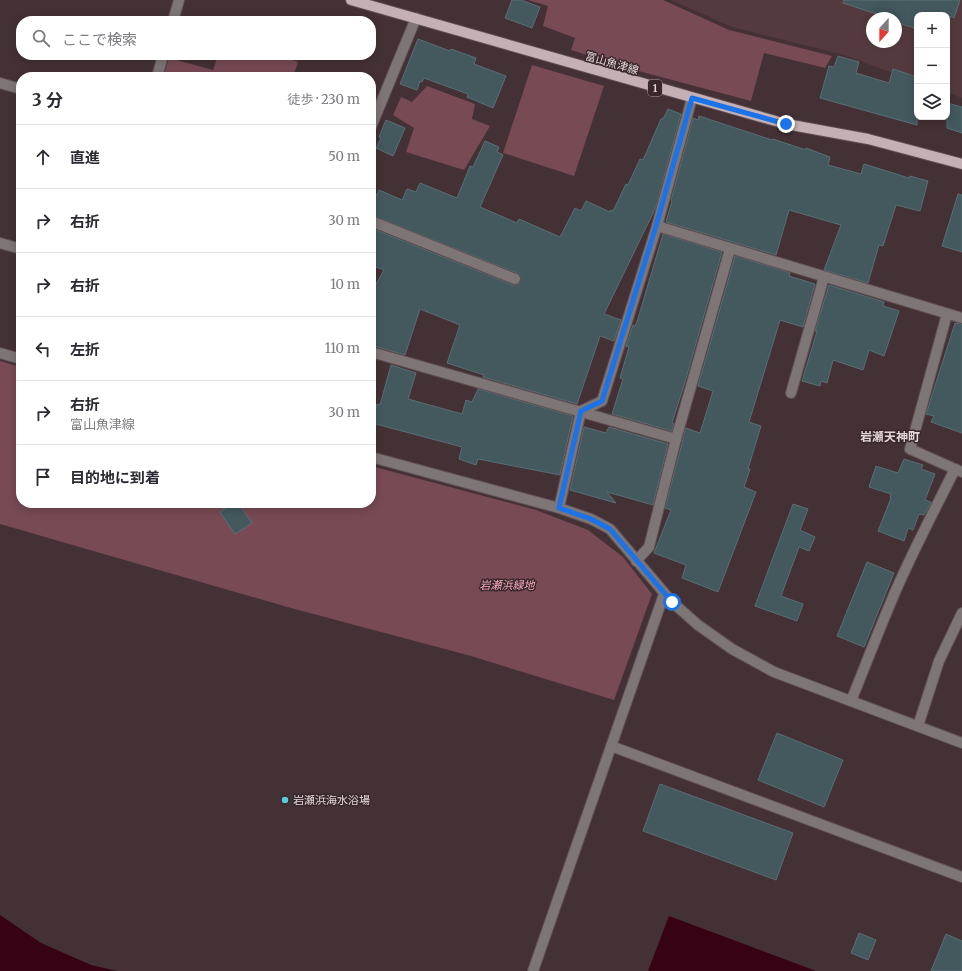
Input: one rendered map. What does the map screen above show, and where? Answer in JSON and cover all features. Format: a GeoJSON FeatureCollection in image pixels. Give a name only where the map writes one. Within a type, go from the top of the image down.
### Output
{"type":"FeatureCollection","features":[{"type":"Feature","properties":{"kind":"main road","name":"富山魚津線"},"geometry":{"type":"LineString","coordinates":[[356,1],[786,124],[868,139],[962,164]]}},
{"type":"Feature","properties":{"kind":"street"},"geometry":{"type":"LineString","coordinates":[[174,16],[179,0]]}},
{"type":"Feature","properties":{"kind":"street"},"geometry":{"type":"LineString","coordinates":[[376,115],[416,18]]}},
{"type":"Feature","properties":{"kind":"street"},"geometry":{"type":"LineString","coordinates":[[158,72],[162,60]]}},
{"type":"Feature","properties":{"kind":"street"},"geometry":{"type":"LineString","coordinates":[[0,83],[16,88]]}},
{"type":"Feature","properties":{"kind":"street"},"geometry":{"type":"LineString","coordinates":[[581,411],[602,401],[656,226],[692,98]]}},
{"type":"Feature","properties":{"kind":"street"},"geometry":{"type":"LineString","coordinates":[[376,223],[515,279]]}},
{"type":"Feature","properties":{"kind":"street"},"geometry":{"type":"LineString","coordinates":[[656,226],[962,318]]}},
{"type":"Feature","properties":{"kind":"street"},"geometry":{"type":"LineString","coordinates":[[0,243],[16,248]]}},
{"type":"Feature","properties":{"kind":"street"},"geometry":{"type":"LineString","coordinates":[[636,561],[648,547],[676,439],[730,249]]}},
{"type":"Feature","properties":{"kind":"street"},"geometry":{"type":"LineString","coordinates":[[791,393],[824,277]]}},
{"type":"Feature","properties":{"kind":"street"},"geometry":{"type":"LineString","coordinates":[[851,701],[878,632],[897,589],[959,471],[910,450],[947,314]]}},
{"type":"Feature","properties":{"kind":"street"},"geometry":{"type":"LineString","coordinates":[[0,353],[16,358]]}},
{"type":"Feature","properties":{"kind":"street"},"geometry":{"type":"LineString","coordinates":[[376,353],[676,439]]}},
{"type":"Feature","properties":{"kind":"street"},"geometry":{"type":"LineString","coordinates":[[559,508],[581,411]]}},
{"type":"Feature","properties":{"kind":"street"},"geometry":{"type":"LineString","coordinates":[[376,457],[559,508],[591,519],[610,529],[672,602],[698,625],[732,650],[774,672],[962,743]]}},
{"type":"Feature","properties":{"kind":"street"},"geometry":{"type":"LineString","coordinates":[[533,971],[664,594]]}},
{"type":"Feature","properties":{"kind":"street"},"geometry":{"type":"LineString","coordinates":[[918,726],[938,661],[962,613]]}},
{"type":"Feature","properties":{"kind":"street"},"geometry":{"type":"LineString","coordinates":[[611,746],[962,877]]}},
{"type":"Feature","properties":{"kind":"shaded area"},"geometry":{"type":"Polygon","coordinates":[[[671,0],[962,0],[962,98],[950,93],[950,12],[914,12],[914,81],[844,55],[732,27],[671,0]]]}},
{"type":"Feature","properties":{"kind":"shaded area"},"geometry":{"type":"Polygon","coordinates":[[[0,915],[41,943],[91,965],[117,971],[0,971],[0,915]]]}},
{"type":"Feature","properties":{"kind":"shaded area"},"geometry":{"type":"Polygon","coordinates":[[[669,916],[816,971],[648,971],[669,916]]]}},
{"type":"Feature","properties":{"kind":"green space"},"geometry":{"type":"Polygon","coordinates":[[[528,0],[663,0],[729,30],[832,56],[825,68],[764,53],[751,101],[631,69],[571,50],[575,38],[543,26],[548,6],[528,0]]]}},
{"type":"Feature","properties":{"kind":"green space"},"geometry":{"type":"Polygon","coordinates":[[[168,60],[176,60],[213,70],[216,60],[293,60],[298,62],[295,72],[165,72],[168,60]]]}},
{"type":"Feature","properties":{"kind":"green space"},"geometry":{"type":"Polygon","coordinates":[[[532,65],[604,86],[574,176],[503,153],[532,65]]]}},
{"type":"Feature","properties":{"kind":"green space"},"geometry":{"type":"Polygon","coordinates":[[[427,86],[475,104],[472,119],[490,126],[464,170],[406,152],[414,128],[393,115],[401,97],[412,102],[427,86]]]}},
{"type":"Feature","properties":{"kind":"green space","name":"岩瀬浜緑地"},"geometry":{"type":"Polygon","coordinates":[[[0,361],[16,366],[16,508],[376,508],[376,467],[536,510],[588,530],[623,557],[652,594],[614,700],[471,656],[291,608],[0,524],[0,361]]]}},
{"type":"Feature","properties":{"kind":"building"},"geometry":{"type":"Polygon","coordinates":[[[512,0],[521,0],[540,7],[532,28],[505,18],[512,0]]]}},
{"type":"Feature","properties":{"kind":"building"},"geometry":{"type":"Polygon","coordinates":[[[844,0],[960,0],[954,18],[950,16],[950,12],[914,12],[914,28],[902,24],[902,12],[871,12],[843,3],[844,0]]]}},
{"type":"Feature","properties":{"kind":"building"},"geometry":{"type":"Polygon","coordinates":[[[418,39],[450,51],[451,49],[476,58],[474,64],[506,76],[493,108],[467,97],[468,94],[424,78],[422,82],[420,81],[417,90],[400,84],[418,39]]]}},
{"type":"Feature","properties":{"kind":"building"},"geometry":{"type":"Polygon","coordinates":[[[838,56],[859,62],[856,73],[889,83],[893,69],[914,76],[914,120],[917,120],[917,125],[820,98],[829,66],[834,67],[838,56]]]}},
{"type":"Feature","properties":{"kind":"building"},"geometry":{"type":"Polygon","coordinates":[[[950,104],[962,107],[962,133],[947,128],[947,120],[950,120],[950,104]]]}},
{"type":"Feature","properties":{"kind":"building"},"geometry":{"type":"Polygon","coordinates":[[[668,109],[681,114],[656,207],[604,314],[621,320],[614,341],[600,336],[577,404],[483,377],[484,375],[447,363],[460,325],[420,309],[405,355],[376,346],[376,284],[384,270],[376,267],[376,230],[513,285],[519,284],[521,278],[517,273],[376,217],[376,195],[379,190],[402,200],[407,189],[416,192],[420,183],[457,198],[470,166],[473,167],[485,141],[499,147],[497,152],[503,155],[480,207],[517,223],[519,219],[560,237],[575,208],[581,211],[586,201],[610,212],[611,210],[613,211],[626,184],[628,185],[640,159],[643,160],[661,119],[663,119],[668,109]]]}},
{"type":"Feature","properties":{"kind":"building"},"geometry":{"type":"Polygon","coordinates":[[[699,116],[772,140],[773,139],[806,150],[806,148],[830,157],[828,165],[861,174],[864,164],[909,178],[910,176],[928,181],[920,211],[896,205],[883,246],[879,245],[868,283],[824,270],[841,225],[789,210],[776,255],[666,222],[693,118],[698,120],[699,116]]]}},
{"type":"Feature","properties":{"kind":"building"},"geometry":{"type":"Polygon","coordinates":[[[386,120],[405,128],[393,156],[376,148],[381,138],[379,137],[386,120]]]}},
{"type":"Feature","properties":{"kind":"building"},"geometry":{"type":"Polygon","coordinates":[[[958,194],[962,195],[962,252],[942,246],[958,194]]]}},
{"type":"Feature","properties":{"kind":"building"},"geometry":{"type":"Polygon","coordinates":[[[663,234],[722,252],[672,423],[674,424],[672,431],[612,414],[623,379],[620,378],[629,347],[626,346],[633,325],[635,326],[637,322],[663,234]]]}},
{"type":"Feature","properties":{"kind":"building"},"geometry":{"type":"Polygon","coordinates":[[[735,256],[785,271],[790,273],[789,276],[815,284],[803,327],[780,320],[749,422],[761,426],[744,487],[756,492],[718,592],[682,578],[686,565],[654,553],[671,510],[665,508],[686,428],[700,433],[713,391],[698,386],[735,256]]]}},
{"type":"Feature","properties":{"kind":"building"},"geometry":{"type":"Polygon","coordinates":[[[829,285],[884,302],[883,306],[899,311],[884,356],[869,350],[863,370],[833,360],[827,383],[821,381],[820,386],[802,381],[829,285]]]}},
{"type":"Feature","properties":{"kind":"building"},"geometry":{"type":"Polygon","coordinates":[[[955,323],[962,324],[962,433],[931,422],[934,416],[926,414],[955,323]]]}},
{"type":"Feature","properties":{"kind":"building"},"geometry":{"type":"Polygon","coordinates":[[[391,365],[416,373],[408,399],[462,414],[466,400],[472,402],[478,389],[573,416],[560,475],[478,459],[476,465],[459,459],[462,447],[376,424],[376,408],[377,404],[380,405],[391,365]]]}},
{"type":"Feature","properties":{"kind":"building"},"geometry":{"type":"Polygon","coordinates":[[[584,427],[606,433],[609,427],[668,444],[653,505],[607,492],[616,503],[570,490],[584,427]]]}},
{"type":"Feature","properties":{"kind":"building"},"geometry":{"type":"Polygon","coordinates":[[[904,459],[923,465],[921,469],[935,474],[925,500],[931,503],[924,515],[919,514],[913,530],[908,528],[904,541],[878,531],[891,498],[891,494],[869,487],[876,466],[898,473],[904,459]]]}},
{"type":"Feature","properties":{"kind":"building"},"geometry":{"type":"Polygon","coordinates":[[[793,504],[808,509],[800,530],[815,537],[809,551],[799,547],[781,596],[803,604],[797,621],[755,606],[793,504]]]}},
{"type":"Feature","properties":{"kind":"building"},"geometry":{"type":"Polygon","coordinates":[[[226,508],[242,508],[252,523],[235,534],[220,512],[226,508]]]}},
{"type":"Feature","properties":{"kind":"building"},"geometry":{"type":"Polygon","coordinates":[[[867,562],[894,573],[864,647],[837,636],[867,562]]]}},
{"type":"Feature","properties":{"kind":"building"},"geometry":{"type":"Polygon","coordinates":[[[777,733],[843,760],[824,807],[758,780],[777,733]]]}},
{"type":"Feature","properties":{"kind":"building"},"geometry":{"type":"Polygon","coordinates":[[[660,784],[793,833],[776,880],[643,831],[660,784]]]}},
{"type":"Feature","properties":{"kind":"building"},"geometry":{"type":"Polygon","coordinates":[[[859,933],[876,940],[868,960],[851,953],[859,933]]]}},
{"type":"Feature","properties":{"kind":"building"},"geometry":{"type":"Polygon","coordinates":[[[946,934],[962,941],[962,971],[931,971],[946,934]]]}},
{"type":"Feature","properties":{"kind":"place","name":"岩瀬浜海水浴場"},"geometry":{"type":"Point","coordinates":[285,800]}},
{"type":"Feature","properties":{"kind":"district","name":"岩瀬天神町"},"geometry":{"type":"Point","coordinates":[890,437]}},
{"type":"Feature","properties":{"kind":"route"},"geometry":{"type":"LineString","coordinates":[[672,602],[610,529],[591,519],[559,508],[581,411],[602,401],[656,226],[692,98],[786,124]]}}]}
